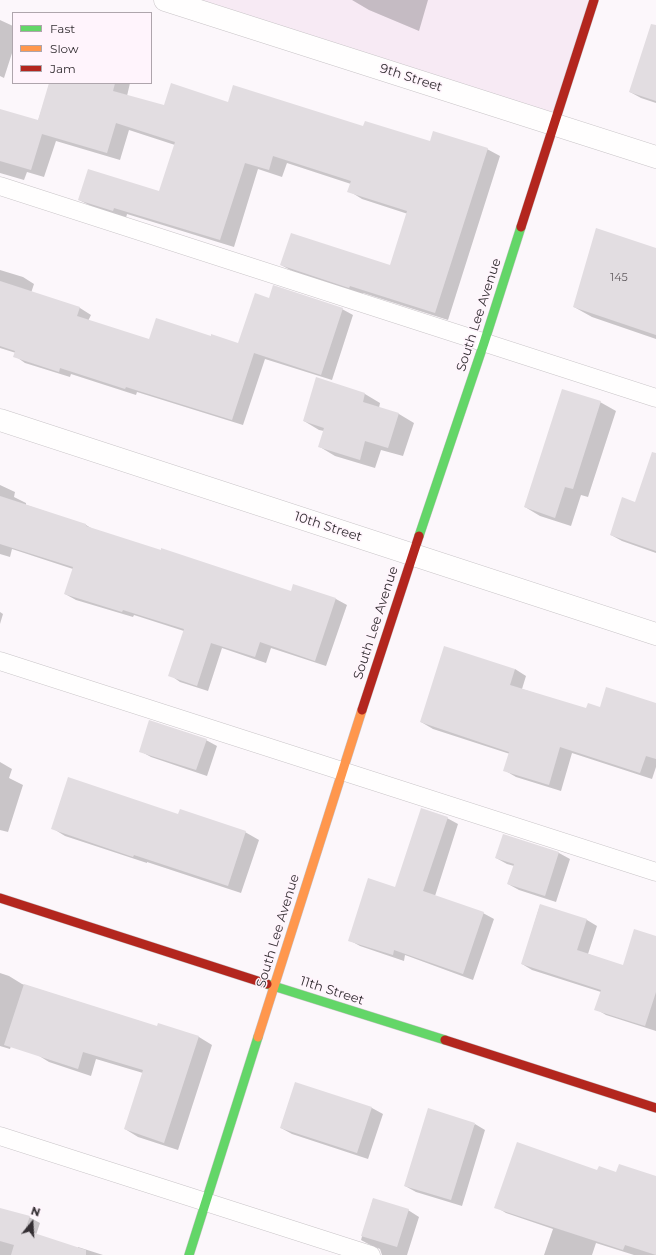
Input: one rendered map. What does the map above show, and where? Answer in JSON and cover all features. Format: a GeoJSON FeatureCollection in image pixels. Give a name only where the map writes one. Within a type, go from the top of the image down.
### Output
{"type":"FeatureCollection","features":[{"type":"Feature","properties":{"kind":"street","name":"9th Street"},"geometry":{"type":"LineString","coordinates":[[165,0],[656,157]]}},
{"type":"Feature","properties":{"kind":"street","name":"South Lee Avenue"},"geometry":{"type":"LineString","coordinates":[[188,1255],[412,554],[484,343],[594,0]]}},
{"type":"Feature","properties":{"kind":"street","name":"10th Street"},"geometry":{"type":"LineString","coordinates":[[0,420],[656,634]]}},
{"type":"Feature","properties":{"kind":"street","name":"11th Street"},"geometry":{"type":"LineString","coordinates":[[0,898],[274,987],[656,1108]]}},
{"type":"Feature","properties":{"kind":"lane"},"geometry":{"type":"LineString","coordinates":[[0,186],[656,398]]}},
{"type":"Feature","properties":{"kind":"lane"},"geometry":{"type":"LineString","coordinates":[[0,661],[656,872]]}},
{"type":"Feature","properties":{"kind":"lane"},"geometry":{"type":"LineString","coordinates":[[0,1136],[371,1255]]}},
{"type":"Feature","properties":{"kind":"shaded area"},"geometry":{"type":"Polygon","coordinates":[[[165,0],[595,0],[555,124],[165,0]]]}},
{"type":"Feature","properties":{"kind":"building"},"geometry":{"type":"Polygon","coordinates":[[[651,24],[656,25],[656,101],[629,92],[651,24]]]}},
{"type":"Feature","properties":{"kind":"building"},"geometry":{"type":"Polygon","coordinates":[[[171,83],[228,102],[233,85],[363,126],[365,121],[430,141],[433,131],[488,148],[435,313],[350,286],[349,288],[280,265],[291,233],[390,265],[407,211],[347,192],[351,181],[273,156],[269,170],[245,163],[220,240],[114,208],[113,211],[78,200],[88,169],[159,191],[175,142],[116,123],[107,153],[42,134],[31,170],[0,161],[0,109],[38,120],[49,84],[115,84],[113,91],[164,105],[171,83]]]}},
{"type":"Feature","properties":{"kind":"building"},"geometry":{"type":"Polygon","coordinates":[[[596,228],[656,248],[656,335],[573,307],[596,228]]]}},
{"type":"Feature","properties":{"kind":"building"},"geometry":{"type":"Polygon","coordinates":[[[0,281],[80,307],[77,316],[149,339],[156,318],[238,343],[255,293],[269,298],[273,285],[343,308],[321,375],[254,353],[232,420],[126,387],[125,389],[60,368],[59,372],[13,357],[15,351],[0,346],[0,281]]]}},
{"type":"Feature","properties":{"kind":"building"},"geometry":{"type":"Polygon","coordinates":[[[316,377],[365,393],[363,402],[399,413],[388,448],[365,441],[360,460],[318,447],[324,428],[303,421],[316,377]]]}},
{"type":"Feature","properties":{"kind":"building"},"geometry":{"type":"Polygon","coordinates":[[[562,389],[601,401],[573,489],[565,487],[555,518],[524,507],[562,389]]]}},
{"type":"Feature","properties":{"kind":"building"},"geometry":{"type":"Polygon","coordinates":[[[652,452],[656,453],[656,551],[610,535],[622,497],[635,502],[652,452]]]}},
{"type":"Feature","properties":{"kind":"building"},"geometry":{"type":"Polygon","coordinates":[[[0,496],[86,524],[86,526],[161,550],[161,548],[291,591],[293,584],[336,598],[315,661],[260,642],[255,657],[211,643],[197,686],[168,676],[184,629],[64,594],[73,567],[0,544],[0,496]]]}},
{"type":"Feature","properties":{"kind":"building"},"geometry":{"type":"Polygon","coordinates":[[[444,646],[515,669],[510,685],[586,708],[588,703],[600,707],[606,687],[656,703],[656,759],[646,756],[640,773],[560,747],[549,785],[503,771],[509,752],[420,722],[444,646]]]}},
{"type":"Feature","properties":{"kind":"building"},"geometry":{"type":"Polygon","coordinates":[[[149,720],[207,739],[196,770],[139,752],[149,720]]]}},
{"type":"Feature","properties":{"kind":"building"},"geometry":{"type":"Polygon","coordinates":[[[68,777],[178,814],[180,809],[246,831],[228,886],[134,855],[133,857],[51,829],[68,777]]]}},
{"type":"Feature","properties":{"kind":"building"},"geometry":{"type":"Polygon","coordinates":[[[421,808],[448,817],[423,891],[484,912],[463,974],[394,950],[393,955],[348,941],[368,878],[395,887],[421,808]]]}},
{"type":"Feature","properties":{"kind":"building"},"geometry":{"type":"Polygon","coordinates":[[[503,834],[559,852],[545,896],[507,884],[514,864],[495,858],[503,834]]]}},
{"type":"Feature","properties":{"kind":"building"},"geometry":{"type":"Polygon","coordinates":[[[540,904],[587,919],[577,950],[623,965],[634,929],[656,936],[656,992],[645,1026],[594,1010],[601,990],[521,964],[540,904]]]}},
{"type":"Feature","properties":{"kind":"building"},"geometry":{"type":"Polygon","coordinates":[[[24,984],[157,1026],[158,1023],[199,1036],[164,1143],[124,1129],[143,1070],[83,1052],[78,1069],[4,1045],[24,984]]]}},
{"type":"Feature","properties":{"kind":"building"},"geometry":{"type":"Polygon","coordinates":[[[295,1082],[372,1107],[357,1153],[280,1128],[295,1082]]]}},
{"type":"Feature","properties":{"kind":"building"},"geometry":{"type":"Polygon","coordinates":[[[428,1108],[475,1123],[451,1200],[404,1186],[428,1108]]]}},
{"type":"Feature","properties":{"kind":"building"},"geometry":{"type":"Polygon","coordinates":[[[517,1142],[597,1170],[599,1166],[616,1172],[619,1164],[656,1176],[656,1255],[625,1245],[623,1250],[494,1208],[517,1142]]]}},
{"type":"Feature","properties":{"kind":"building"},"geometry":{"type":"Polygon","coordinates":[[[373,1198],[409,1209],[397,1247],[361,1236],[373,1198]]]}},
{"type":"Feature","properties":{"kind":"building"},"geometry":{"type":"Polygon","coordinates":[[[0,1208],[30,1216],[25,1230],[86,1250],[86,1255],[11,1255],[14,1245],[0,1241],[0,1208]]]}},
{"type":"Feature","properties":{"kind":"traffic: fast"},"geometry":{"type":"LineString","coordinates":[[419,536],[484,343],[521,227]]}},
{"type":"Feature","properties":{"kind":"traffic: fast"},"geometry":{"type":"LineString","coordinates":[[267,984],[445,1040]]}},
{"type":"Feature","properties":{"kind":"traffic: fast"},"geometry":{"type":"LineString","coordinates":[[189,1255],[258,1037]]}},
{"type":"Feature","properties":{"kind":"traffic: slow"},"geometry":{"type":"LineString","coordinates":[[258,1037],[362,710]]}},
{"type":"Feature","properties":{"kind":"traffic: jam"},"geometry":{"type":"LineString","coordinates":[[521,227],[594,0]]}},
{"type":"Feature","properties":{"kind":"traffic: jam"},"geometry":{"type":"LineString","coordinates":[[362,710],[419,536]]}},
{"type":"Feature","properties":{"kind":"traffic: jam"},"geometry":{"type":"LineString","coordinates":[[0,898],[267,984]]}},
{"type":"Feature","properties":{"kind":"traffic: jam"},"geometry":{"type":"LineString","coordinates":[[445,1040],[656,1108]]}}]}
